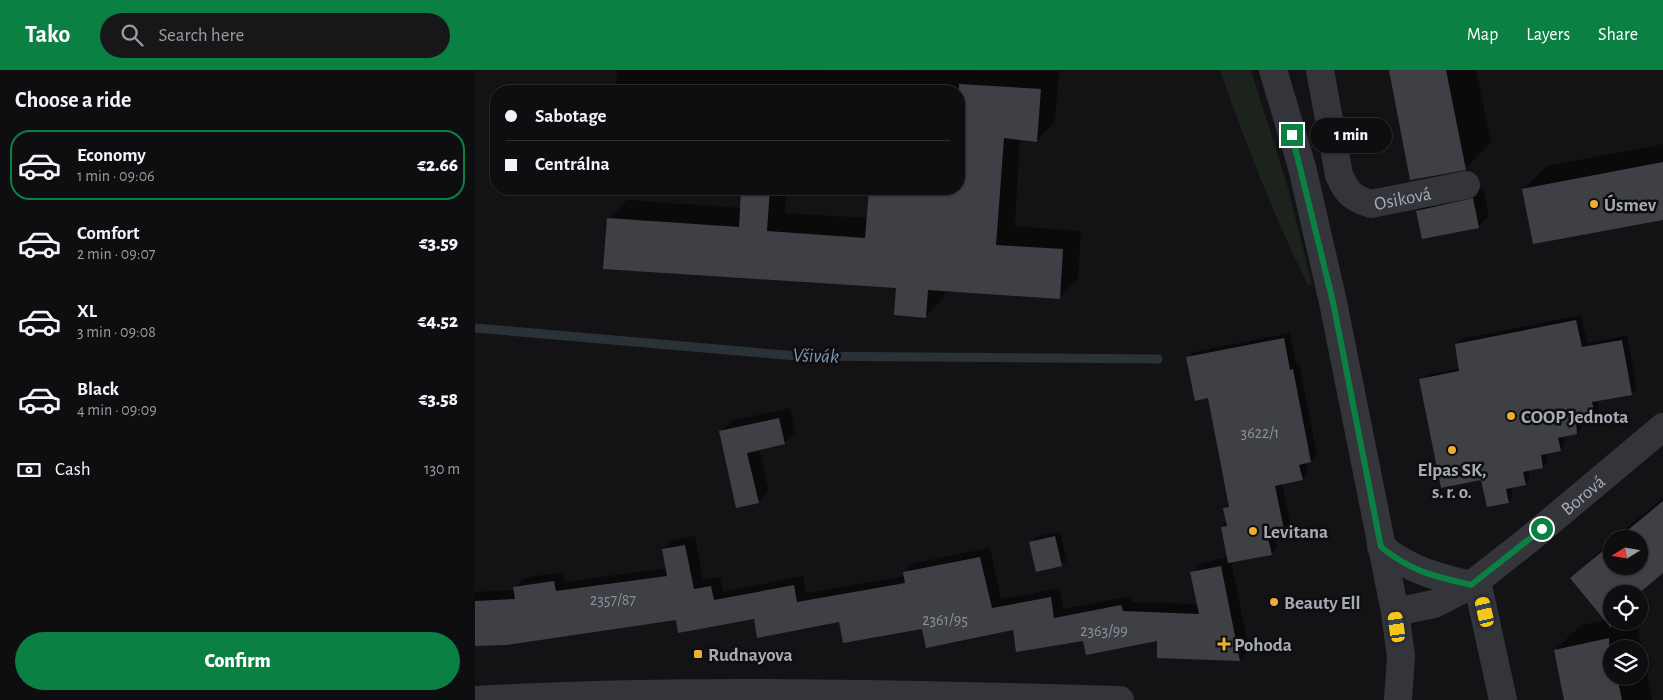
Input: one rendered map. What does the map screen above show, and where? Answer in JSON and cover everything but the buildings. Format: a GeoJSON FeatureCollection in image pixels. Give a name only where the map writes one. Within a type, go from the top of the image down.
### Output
{"type":"FeatureCollection","features":[{"type":"Feature","properties":{"kind":"street"},"geometry":{"type":"LineString","coordinates":[[1273,70],[1302,167],[1329,282],[1395,612],[1401,656],[1398,700]]}},
{"type":"Feature","properties":{"kind":"street","name":"Osiková"},"geometry":{"type":"LineString","coordinates":[[1320,70],[1339,175],[1346,190],[1352,195],[1371,204],[1466,185]]}},
{"type":"Feature","properties":{"kind":"street","name":"Borová"},"geometry":{"type":"LineString","coordinates":[[1395,612],[1434,604],[1474,583],[1663,427]]}},
{"type":"Feature","properties":{"kind":"street"},"geometry":{"type":"LineString","coordinates":[[1381,547],[1400,562],[1423,573],[1474,583],[1503,700]]}},
{"type":"Feature","properties":{"kind":"street"},"geometry":{"type":"LineString","coordinates":[[475,700],[581,694],[700,692],[854,693],[1120,700]]}},
{"type":"Feature","properties":{"kind":"shaded area"},"geometry":{"type":"Polygon","coordinates":[[[1220,70],[1251,70],[1287,185],[1312,284],[1308,285],[1272,206],[1220,70]]]}},
{"type":"Feature","properties":{"kind":"waterway","name":"Všivák"},"geometry":{"type":"LineString","coordinates":[[475,328],[797,356],[1158,359]]}},
{"type":"Feature","properties":{"kind":"place","name":"Úsmev"},"geometry":{"type":"Point","coordinates":[1594,204]}},
{"type":"Feature","properties":{"kind":"place","name":"COOP Jednota"},"geometry":{"type":"Point","coordinates":[1511,416]}},
{"type":"Feature","properties":{"kind":"place","name":"Elpas SK, s. r. o."},"geometry":{"type":"Point","coordinates":[1452,450]}},
{"type":"Feature","properties":{"kind":"place","name":"Levitana"},"geometry":{"type":"Point","coordinates":[1253,531]}},
{"type":"Feature","properties":{"kind":"place","name":"Beauty Ell"},"geometry":{"type":"Point","coordinates":[1274,602]}},
{"type":"Feature","properties":{"kind":"place","name":"Pohoda"},"geometry":{"type":"Point","coordinates":[1224,644]}},
{"type":"Feature","properties":{"kind":"place","name":"Rudnayova"},"geometry":{"type":"Point","coordinates":[698,654]}},
{"type":"Feature","properties":{"kind":"route"},"geometry":{"type":"LineString","coordinates":[[1292,135],[1302,167],[1333,302],[1381,547],[1400,562],[1423,573],[1471,585],[1499,565],[1542,529]]}}]}
